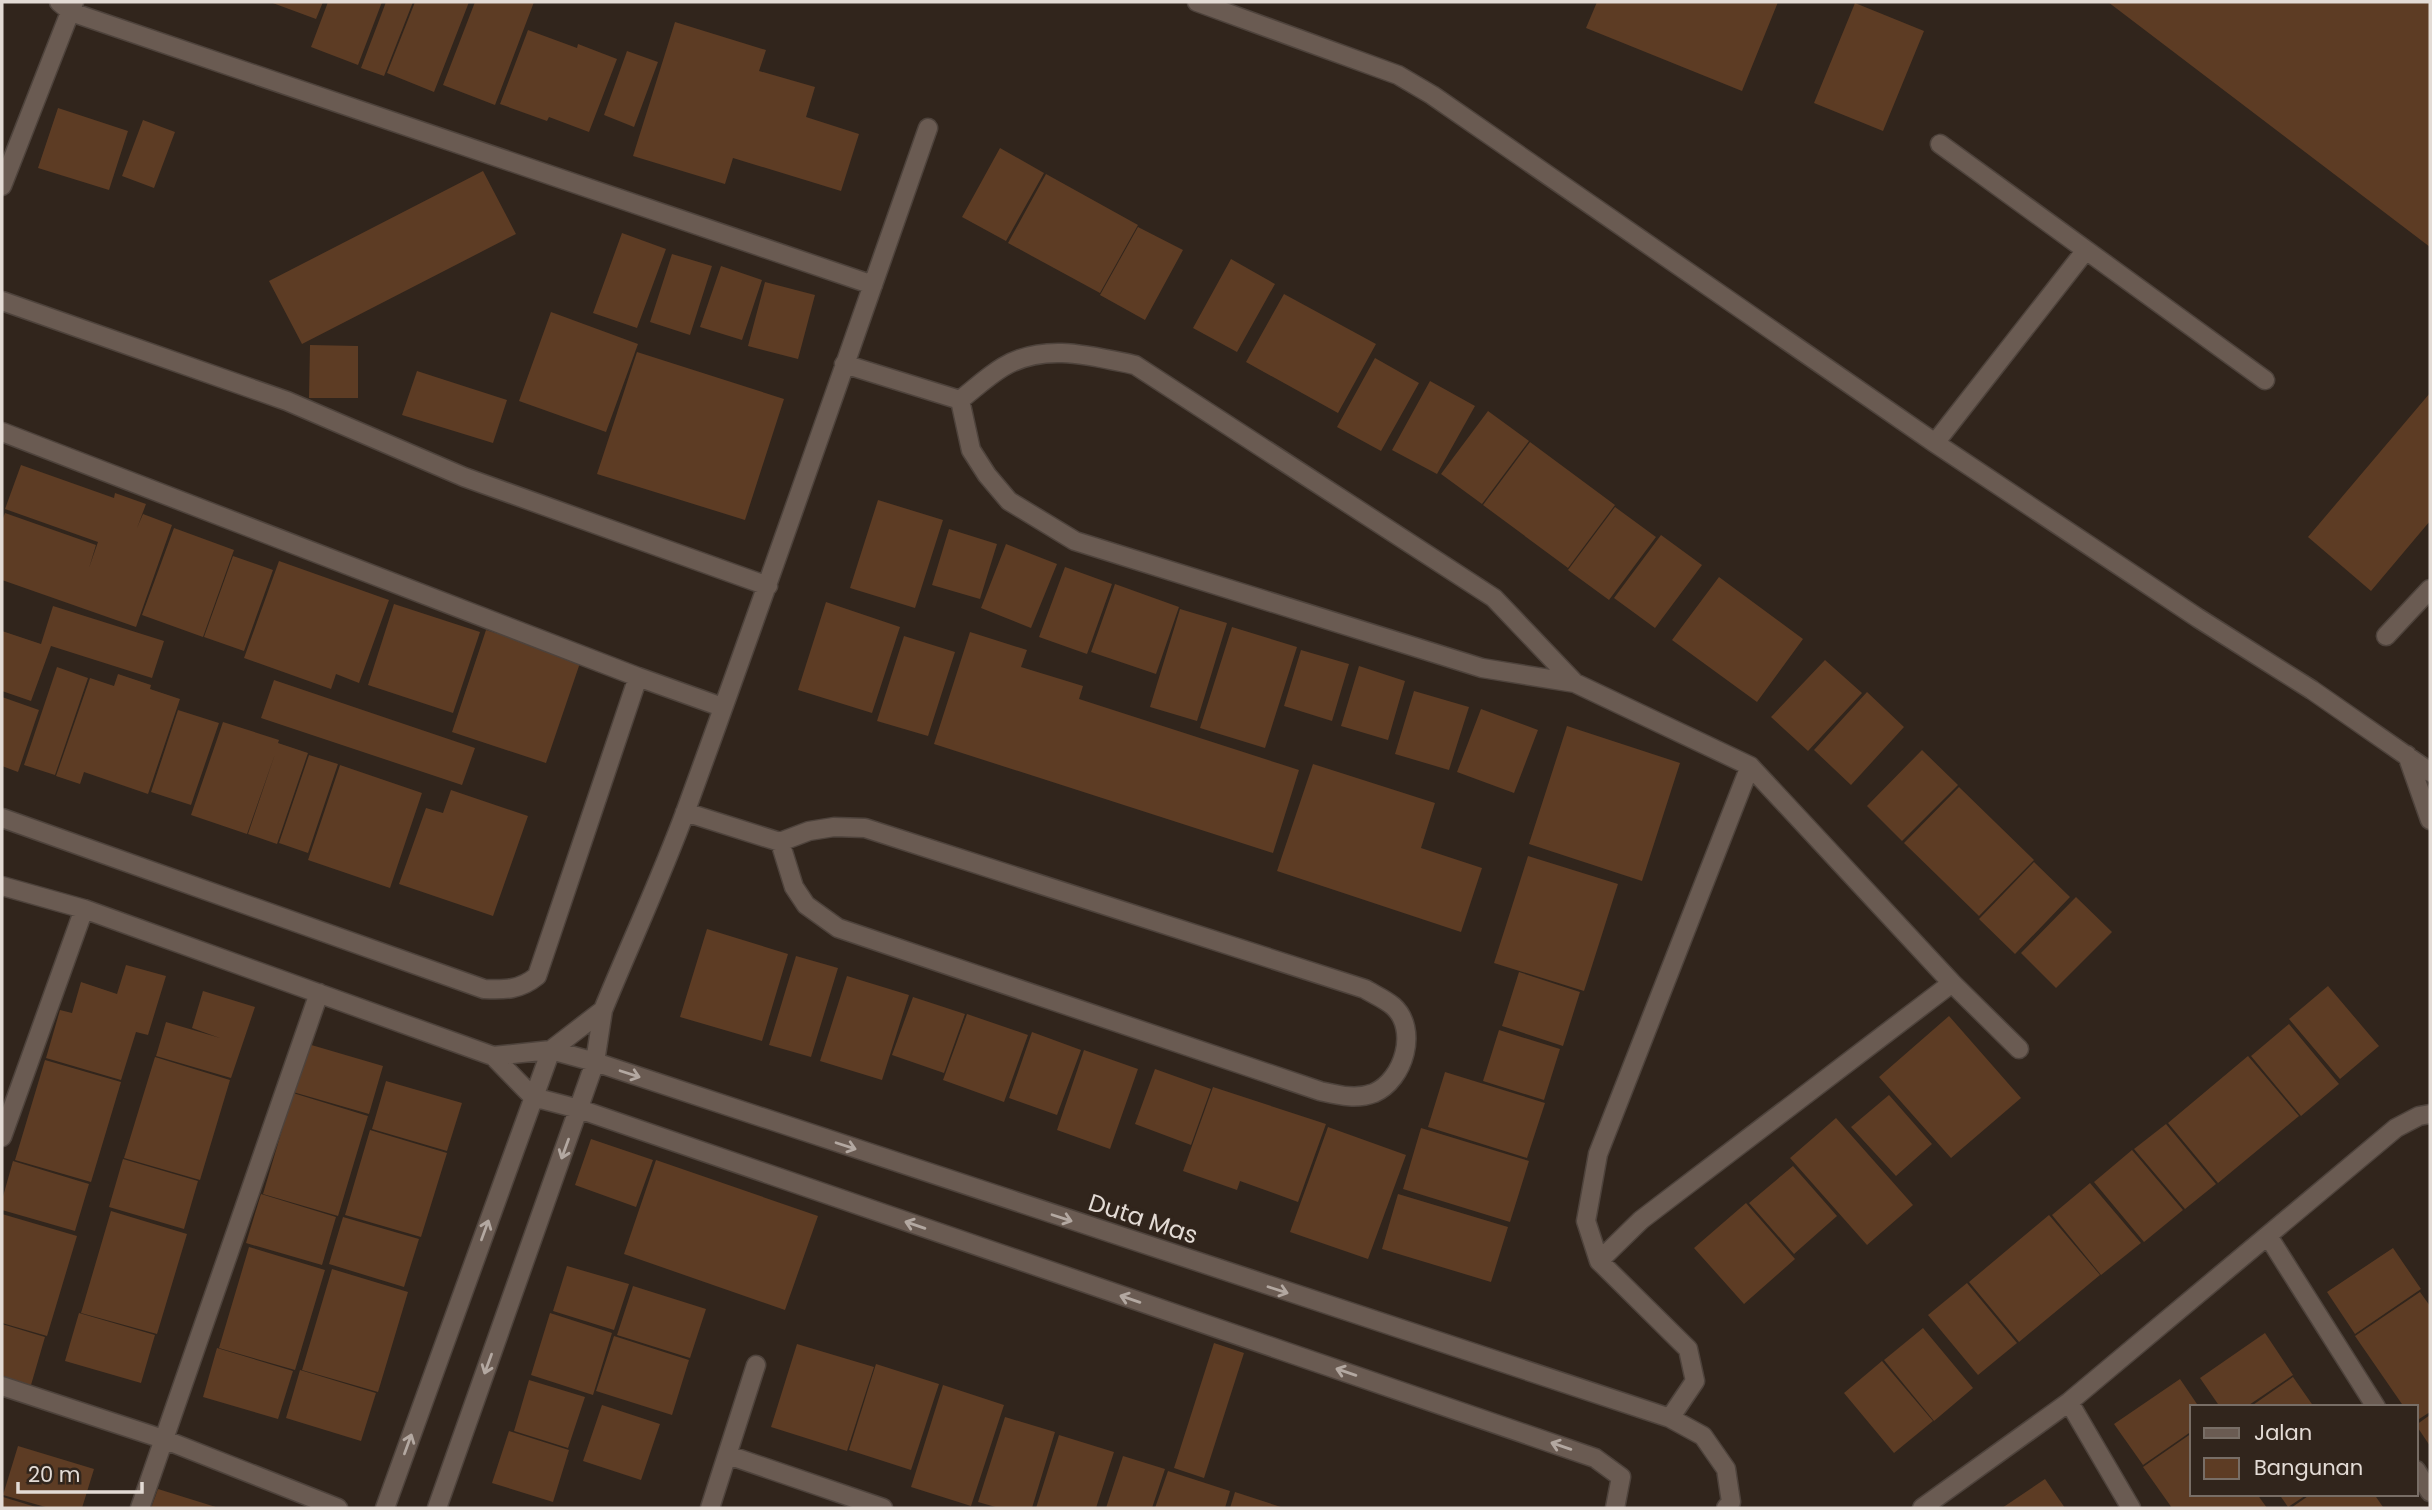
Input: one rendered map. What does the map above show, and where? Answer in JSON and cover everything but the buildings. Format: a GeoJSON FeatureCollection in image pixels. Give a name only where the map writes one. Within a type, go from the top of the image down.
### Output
{"type":"FeatureCollection","features":[{"type":"Feature","properties":{"kind":"street"},"geometry":{"type":"LineString","coordinates":[[1197,2],[1398,75],[1432,95],[1935,443],[2197,618],[2312,690],[2430,772]]}},
{"type":"Feature","properties":{"kind":"street"},"geometry":{"type":"LineString","coordinates":[[2,186],[68,5],[873,285]]}},
{"type":"Feature","properties":{"kind":"street"},"geometry":{"type":"LineString","coordinates":[[437,1508],[595,1062],[603,1010],[685,812],[768,586],[928,128]]}},
{"type":"Feature","properties":{"kind":"street"},"geometry":{"type":"LineString","coordinates":[[1940,144],[2265,380]]}},
{"type":"Feature","properties":{"kind":"street"},"geometry":{"type":"LineString","coordinates":[[1935,443],[2086,250]]}},
{"type":"Feature","properties":{"kind":"street"},"geometry":{"type":"LineString","coordinates":[[2,301],[287,401],[464,477],[768,586]]}},
{"type":"Feature","properties":{"kind":"street"},"geometry":{"type":"LineString","coordinates":[[960,400],[1004,366],[1037,354],[1077,353],[1135,365],[1494,598],[1575,683]]}},
{"type":"Feature","properties":{"kind":"street"},"geometry":{"type":"LineString","coordinates":[[844,364],[960,400]]}},
{"type":"Feature","properties":{"kind":"street"},"geometry":{"type":"LineString","coordinates":[[960,400],[971,450],[987,475],[1009,501],[1075,541],[1482,668],[1575,683],[1750,766],[1952,983],[2019,1049]]}},
{"type":"Feature","properties":{"kind":"street"},"geometry":{"type":"LineString","coordinates":[[4,439],[722,707]]}},
{"type":"Feature","properties":{"kind":"street"},"geometry":{"type":"LineString","coordinates":[[2386,636],[2430,589]]}},
{"type":"Feature","properties":{"kind":"street"},"geometry":{"type":"LineString","coordinates":[[2,818],[484,989],[506,990],[524,986],[537,976],[638,677]]}},
{"type":"Feature","properties":{"kind":"street"},"geometry":{"type":"LineString","coordinates":[[2407,755],[2430,820]]}},
{"type":"Feature","properties":{"kind":"street"},"geometry":{"type":"LineString","coordinates":[[1670,1418],[1695,1381],[1688,1349],[1599,1261],[1586,1220],[1598,1154],[1750,766]]}},
{"type":"Feature","properties":{"kind":"street"},"geometry":{"type":"LineString","coordinates":[[685,812],[780,842],[809,831],[834,827],[865,828],[1365,989],[1394,1006],[1405,1024],[1403,1061],[1388,1084],[1373,1093],[1349,1097],[1320,1091],[838,928],[806,905],[794,887],[780,842]]}},
{"type":"Feature","properties":{"kind":"street"},"geometry":{"type":"LineString","coordinates":[[2,886],[84,909],[493,1056],[533,1097],[579,1109],[1595,1458],[1620,1477],[1615,1508]]}},
{"type":"Feature","properties":{"kind":"street"},"geometry":{"type":"LineString","coordinates":[[2,1137],[84,909]]}},
{"type":"Feature","properties":{"kind":"street"},"geometry":{"type":"LineString","coordinates":[[1599,1261],[1641,1220],[1952,983]]}},
{"type":"Feature","properties":{"kind":"street"},"geometry":{"type":"LineString","coordinates":[[139,1508],[319,993]]}},
{"type":"Feature","properties":{"kind":"street"},"geometry":{"type":"LineString","coordinates":[[384,1508],[551,1050],[603,1010]]}},
{"type":"Feature","properties":{"kind":"street","name":"Duta Mas"},"geometry":{"type":"LineString","coordinates":[[493,1056],[551,1050],[595,1062],[1670,1418],[1703,1436],[1726,1469],[1728,1505]]}},
{"type":"Feature","properties":{"kind":"street"},"geometry":{"type":"LineString","coordinates":[[1922,1508],[2068,1402],[2396,1128],[2419,1116],[2430,1114]]}},
{"type":"Feature","properties":{"kind":"street"},"geometry":{"type":"LineString","coordinates":[[2268,1236],[2375,1405]]}},
{"type":"Feature","properties":{"kind":"street"},"geometry":{"type":"LineString","coordinates":[[710,1508],[756,1365]]}},
{"type":"Feature","properties":{"kind":"street"},"geometry":{"type":"LineString","coordinates":[[2,1386],[163,1439],[338,1508]]}},
{"type":"Feature","properties":{"kind":"street"},"geometry":{"type":"LineString","coordinates":[[2068,1402],[2131,1508]]}},
{"type":"Feature","properties":{"kind":"street"},"geometry":{"type":"LineString","coordinates":[[728,1455],[883,1508]]}},
{"type":"Feature","properties":{"kind":"street"},"geometry":{"type":"LineString","coordinates":[[2418,1473],[2430,1492]]}}]}
